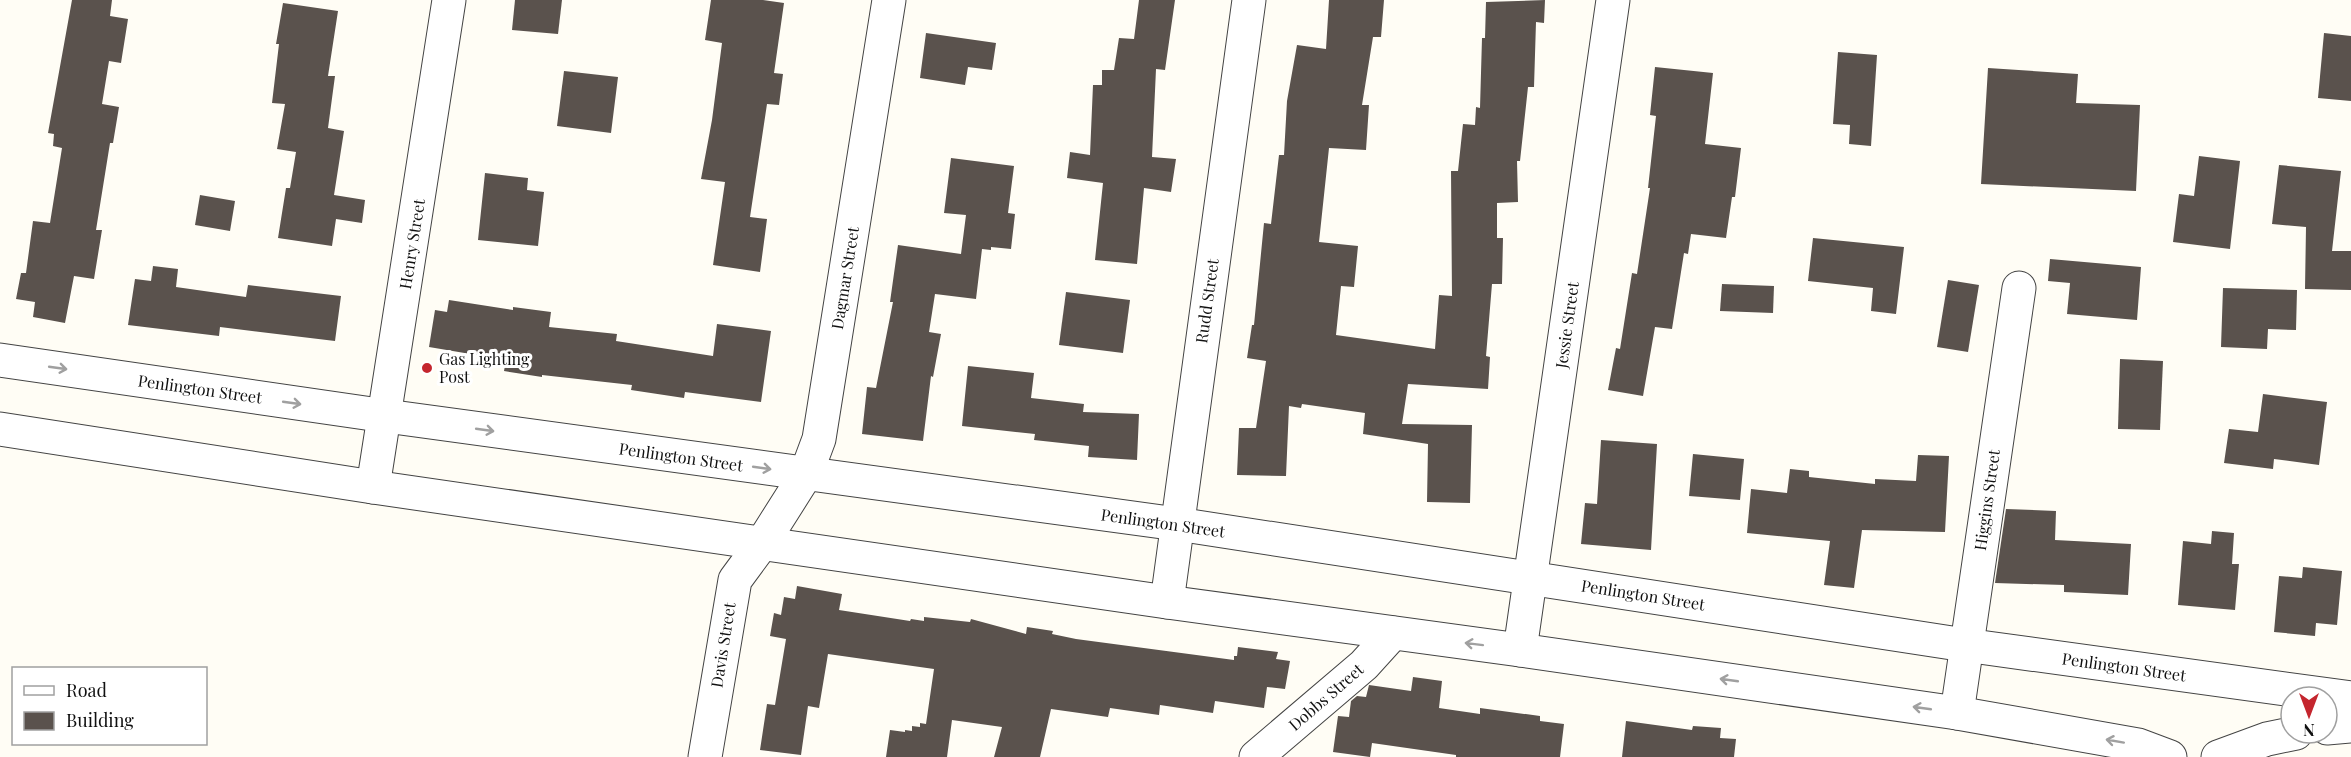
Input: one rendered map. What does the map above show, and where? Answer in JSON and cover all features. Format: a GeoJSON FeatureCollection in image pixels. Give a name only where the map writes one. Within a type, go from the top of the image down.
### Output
{"type":"FeatureCollection","features":[{"type":"Feature","properties":{"kind":"street","name":"Henry Street"},"geometry":{"type":"LineString","coordinates":[[373,487],[386,416],[449,0]]}},
{"type":"Feature","properties":{"kind":"street","name":"Dagmar Street"},"geometry":{"type":"LineString","coordinates":[[763,542],[806,474],[819,439],[889,0]]}},
{"type":"Feature","properties":{"kind":"street","name":"Rudd Street"},"geometry":{"type":"LineString","coordinates":[[1167,602],[1249,0]]}},
{"type":"Feature","properties":{"kind":"street","name":"Jessie Street"},"geometry":{"type":"LineString","coordinates":[[1520,650],[1613,0]]}},
{"type":"Feature","properties":{"kind":"street","name":"Higgins Street"},"geometry":{"type":"LineString","coordinates":[[1957,713],[1965,645],[2019,288]]}},
{"type":"Feature","properties":{"kind":"street","name":"Penlington Street"},"geometry":{"type":"LineString","coordinates":[[0,360],[386,416],[1177,524],[1965,645],[2279,689]]}},
{"type":"Feature","properties":{"kind":"street"},"geometry":{"type":"LineString","coordinates":[[0,429],[373,487],[1957,713],[2138,745],[2170,757]]}},
{"type":"Feature","properties":{"kind":"street","name":"Davis Street"},"geometry":{"type":"LineString","coordinates":[[705,757],[735,580],[763,542]]}},
{"type":"Feature","properties":{"kind":"street","name":"Dobbs Street"},"geometry":{"type":"LineString","coordinates":[[1256,757],[1364,665],[1393,633]]}},
{"type":"Feature","properties":{"kind":"street"},"geometry":{"type":"LineString","coordinates":[[2218,757],[2279,737]]}},
{"type":"Feature","properties":{"kind":"building"},"geometry":{"type":"Polygon","coordinates":[[[72,0],[112,0],[110,16],[128,19],[121,63],[109,61],[102,104],[119,107],[113,143],[110,143],[96,230],[102,230],[94,279],[74,276],[65,323],[33,317],[35,302],[16,299],[21,273],[26,273],[33,221],[50,223],[62,148],[53,146],[54,134],[48,133],[72,0]]]}},
{"type":"Feature","properties":{"kind":"building"},"geometry":{"type":"Polygon","coordinates":[[[515,0],[562,0],[558,34],[512,30],[515,0]]]}},
{"type":"Feature","properties":{"kind":"building"},"geometry":{"type":"Polygon","coordinates":[[[711,0],[763,0],[784,3],[774,73],[783,74],[779,105],[767,104],[750,217],[767,219],[760,272],[713,265],[725,182],[701,179],[712,120],[722,43],[705,40],[711,0]]]}},
{"type":"Feature","properties":{"kind":"building"},"geometry":{"type":"Polygon","coordinates":[[[1139,0],[1175,0],[1165,70],[1156,69],[1152,157],[1176,159],[1171,192],[1144,188],[1137,264],[1095,260],[1103,183],[1067,178],[1070,152],[1090,155],[1093,85],[1102,85],[1102,70],[1114,70],[1119,38],[1134,39],[1139,0]]]}},
{"type":"Feature","properties":{"kind":"building"},"geometry":{"type":"Polygon","coordinates":[[[1329,0],[1384,0],[1381,37],[1373,37],[1362,105],[1369,105],[1366,150],[1329,148],[1319,242],[1358,246],[1354,287],[1341,286],[1336,335],[1435,349],[1439,295],[1452,296],[1451,171],[1458,171],[1463,124],[1475,125],[1476,107],[1480,108],[1482,38],[1485,38],[1486,2],[1545,0],[1544,23],[1536,22],[1534,87],[1528,87],[1520,161],[1517,161],[1518,202],[1497,203],[1497,238],[1503,238],[1502,284],[1492,284],[1486,356],[1490,357],[1488,389],[1408,384],[1402,424],[1472,425],[1470,503],[1427,502],[1428,444],[1363,434],[1365,413],[1302,404],[1301,408],[1289,406],[1286,476],[1237,475],[1239,428],[1256,428],[1266,361],[1247,358],[1252,325],[1254,325],[1264,223],[1271,224],[1279,155],[1284,155],[1287,101],[1297,45],[1326,49],[1329,0]]]}},
{"type":"Feature","properties":{"kind":"building"},"geometry":{"type":"Polygon","coordinates":[[[283,3],[338,11],[328,76],[335,76],[328,128],[344,131],[334,195],[365,200],[362,223],[336,219],[332,246],[278,238],[286,188],[290,188],[296,152],[277,149],[285,104],[272,103],[279,44],[276,44],[283,3]]]}},
{"type":"Feature","properties":{"kind":"building"},"geometry":{"type":"Polygon","coordinates":[[[926,33],[996,43],[992,70],[968,67],[965,85],[920,78],[926,33]]]}},
{"type":"Feature","properties":{"kind":"building"},"geometry":{"type":"Polygon","coordinates":[[[2324,33],[2351,36],[2351,101],[2318,98],[2324,33]]]}},
{"type":"Feature","properties":{"kind":"building"},"geometry":{"type":"Polygon","coordinates":[[[1838,52],[1877,55],[1871,146],[1849,144],[1850,125],[1833,124],[1838,52]]]}},
{"type":"Feature","properties":{"kind":"building"},"geometry":{"type":"Polygon","coordinates":[[[1655,67],[1713,73],[1705,144],[1741,148],[1735,197],[1732,197],[1726,238],[1691,234],[1688,254],[1684,253],[1672,329],[1655,327],[1643,396],[1608,390],[1616,348],[1620,349],[1632,273],[1637,274],[1650,188],[1648,188],[1656,116],[1650,115],[1655,67]]]}},
{"type":"Feature","properties":{"kind":"building"},"geometry":{"type":"Polygon","coordinates":[[[1988,68],[2078,74],[2076,103],[2140,105],[2136,191],[1981,184],[1988,68]]]}},
{"type":"Feature","properties":{"kind":"building"},"geometry":{"type":"Polygon","coordinates":[[[564,71],[618,77],[611,133],[557,126],[564,71]]]}},
{"type":"Feature","properties":{"kind":"building"},"geometry":{"type":"Polygon","coordinates":[[[2199,156],[2240,161],[2230,249],[2173,242],[2179,194],[2194,196],[2199,156]]]}},
{"type":"Feature","properties":{"kind":"building"},"geometry":{"type":"Polygon","coordinates":[[[951,158],[1014,166],[1008,213],[1015,214],[1011,249],[991,247],[991,250],[982,249],[976,299],[935,294],[929,332],[941,334],[933,377],[931,376],[923,441],[862,434],[867,387],[876,388],[893,302],[890,302],[898,245],[961,254],[966,215],[944,213],[951,158]]]}},
{"type":"Feature","properties":{"kind":"building"},"geometry":{"type":"Polygon","coordinates":[[[2279,165],[2341,171],[2332,251],[2351,251],[2351,290],[2305,289],[2306,227],[2272,224],[2279,165]]]}},
{"type":"Feature","properties":{"kind":"building"},"geometry":{"type":"Polygon","coordinates":[[[485,173],[528,178],[527,190],[544,192],[538,246],[478,240],[485,173]]]}},
{"type":"Feature","properties":{"kind":"building"},"geometry":{"type":"Polygon","coordinates":[[[200,195],[235,201],[230,231],[195,225],[200,195]]]}},
{"type":"Feature","properties":{"kind":"building"},"geometry":{"type":"Polygon","coordinates":[[[1813,238],[1904,247],[1896,314],[1871,311],[1873,288],[1808,281],[1813,238]]]}},
{"type":"Feature","properties":{"kind":"building"},"geometry":{"type":"Polygon","coordinates":[[[2050,259],[2141,267],[2137,320],[2067,314],[2070,283],[2048,281],[2050,259]]]}},
{"type":"Feature","properties":{"kind":"building"},"geometry":{"type":"Polygon","coordinates":[[[153,266],[178,269],[176,287],[246,297],[248,285],[341,296],[335,341],[220,327],[219,336],[128,325],[135,279],[151,281],[153,266]]]}},
{"type":"Feature","properties":{"kind":"building"},"geometry":{"type":"Polygon","coordinates":[[[1948,280],[1979,285],[1968,352],[1937,347],[1948,280]]]}},
{"type":"Feature","properties":{"kind":"building"},"geometry":{"type":"Polygon","coordinates":[[[1722,284],[1774,286],[1773,313],[1720,311],[1722,284]]]}},
{"type":"Feature","properties":{"kind":"building"},"geometry":{"type":"Polygon","coordinates":[[[2223,288],[2297,290],[2296,330],[2268,329],[2267,349],[2221,347],[2223,288]]]}},
{"type":"Feature","properties":{"kind":"building"},"geometry":{"type":"Polygon","coordinates":[[[1066,292],[1130,300],[1123,353],[1059,345],[1066,292]]]}},
{"type":"Feature","properties":{"kind":"building"},"geometry":{"type":"Polygon","coordinates":[[[449,300],[513,310],[513,307],[551,312],[549,327],[617,334],[616,341],[713,356],[717,324],[771,331],[761,402],[685,392],[684,398],[631,390],[632,385],[542,375],[542,377],[504,371],[506,360],[429,347],[435,310],[447,312],[449,300]]]}},
{"type":"Feature","properties":{"kind":"building"},"geometry":{"type":"Polygon","coordinates":[[[2120,359],[2163,361],[2160,430],[2118,429],[2120,359]]]}},
{"type":"Feature","properties":{"kind":"building"},"geometry":{"type":"Polygon","coordinates":[[[968,366],[1034,373],[1031,398],[1084,404],[1083,412],[1139,414],[1137,460],[1088,457],[1089,446],[1034,440],[1035,434],[962,426],[968,366]]]}},
{"type":"Feature","properties":{"kind":"building"},"geometry":{"type":"Polygon","coordinates":[[[2263,394],[2327,402],[2319,465],[2274,459],[2273,469],[2224,463],[2229,429],[2258,432],[2263,394]]]}},
{"type":"Feature","properties":{"kind":"building"},"geometry":{"type":"Polygon","coordinates":[[[1601,440],[1657,444],[1651,550],[1581,544],[1585,503],[1597,504],[1601,440]]]}},
{"type":"Feature","properties":{"kind":"building"},"geometry":{"type":"Polygon","coordinates":[[[1693,454],[1744,459],[1740,500],[1689,496],[1693,454]]]}},
{"type":"Feature","properties":{"kind":"building"},"geometry":{"type":"Polygon","coordinates":[[[1918,455],[1949,456],[1945,532],[1862,530],[1854,588],[1824,585],[1830,541],[1747,533],[1751,489],[1787,493],[1790,469],[1809,471],[1809,477],[1875,484],[1875,479],[1916,481],[1918,455]]]}},
{"type":"Feature","properties":{"kind":"building"},"geometry":{"type":"Polygon","coordinates":[[[2006,509],[2056,511],[2055,540],[2131,544],[2128,595],[2064,592],[2064,585],[1995,583],[2006,509]]]}},
{"type":"Feature","properties":{"kind":"building"},"geometry":{"type":"Polygon","coordinates":[[[2212,531],[2234,533],[2232,564],[2239,564],[2235,610],[2178,605],[2183,541],[2211,544],[2212,531]]]}},
{"type":"Feature","properties":{"kind":"building"},"geometry":{"type":"Polygon","coordinates":[[[2303,567],[2342,571],[2337,625],[2316,623],[2315,636],[2274,632],[2279,576],[2302,578],[2303,567]]]}},
{"type":"Feature","properties":{"kind":"building"},"geometry":{"type":"Polygon","coordinates":[[[797,586],[842,594],[839,610],[910,621],[911,619],[924,621],[924,617],[970,622],[971,619],[1026,634],[1027,627],[1053,631],[1052,634],[1076,639],[1234,660],[1238,647],[1278,652],[1276,659],[1290,661],[1285,689],[1267,687],[1264,708],[1215,701],[1213,713],[1160,705],[1159,715],[1110,708],[1108,717],[1051,709],[1040,757],[994,757],[1002,727],[952,720],[947,757],[886,757],[890,730],[912,731],[912,726],[920,727],[920,723],[926,724],[934,669],[828,654],[819,708],[808,706],[801,755],[760,750],[767,704],[775,705],[786,639],[770,636],[774,613],[781,615],[784,597],[795,599],[797,586]]]}},
{"type":"Feature","properties":{"kind":"building"},"geometry":{"type":"Polygon","coordinates":[[[1413,677],[1442,681],[1439,708],[1480,714],[1480,708],[1540,716],[1540,721],[1564,724],[1560,757],[1456,757],[1456,755],[1372,743],[1370,757],[1333,752],[1338,716],[1349,717],[1351,701],[1357,696],[1366,697],[1369,685],[1411,691],[1413,677]]]}},
{"type":"Feature","properties":{"kind":"building"},"geometry":{"type":"Polygon","coordinates":[[[1626,721],[1692,730],[1693,726],[1721,728],[1720,738],[1736,739],[1734,757],[1622,757],[1626,721]]]}},
{"type":"Feature","properties":{"kind":"place","name":"Gas Lighting Post"},"geometry":{"type":"Point","coordinates":[427,368]}}]}
